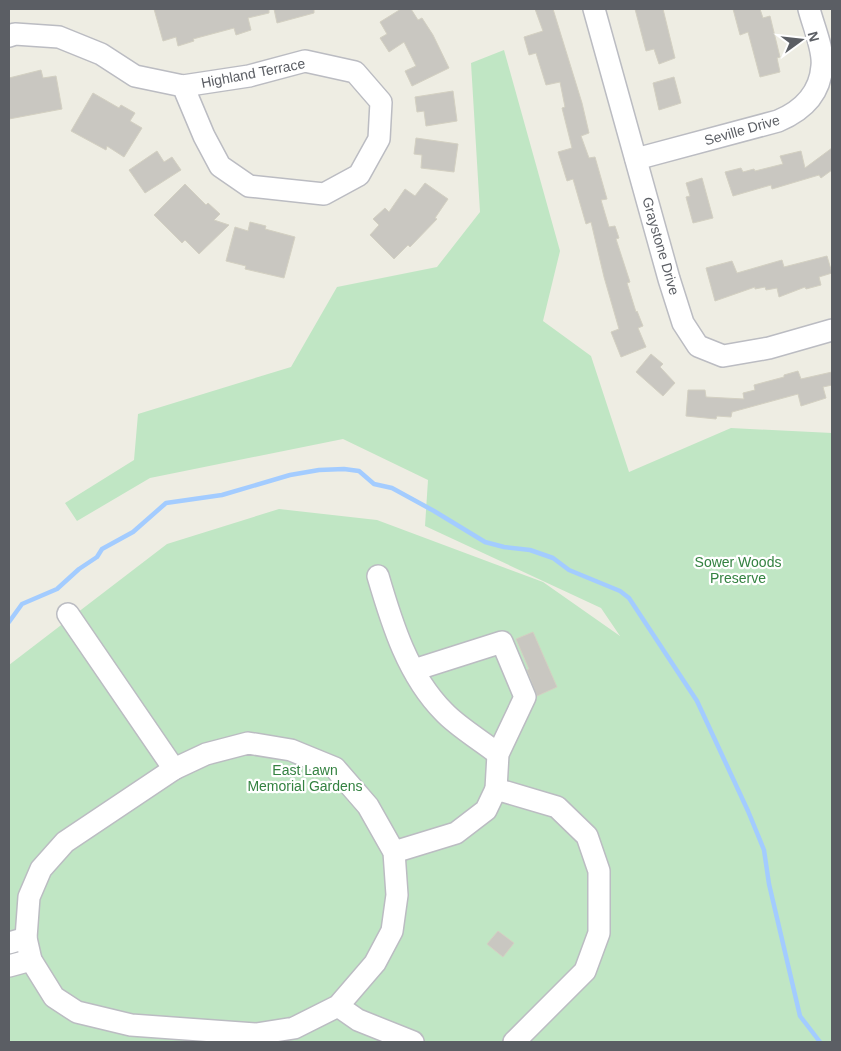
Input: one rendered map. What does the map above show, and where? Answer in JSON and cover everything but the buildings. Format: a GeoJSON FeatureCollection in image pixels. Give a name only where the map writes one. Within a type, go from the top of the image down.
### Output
{"type":"FeatureCollection","features":[{"type":"Feature","properties":{"kind":"street","name":"Graystone Drive"},"geometry":{"type":"LineString","coordinates":[[594,9],[669,279],[683,323],[698,346],[723,356],[769,348],[832,330]]}},
{"type":"Feature","properties":{"kind":"street","name":"Seville Drive"},"geometry":{"type":"LineString","coordinates":[[636,159],[794,115],[814,95],[823,65],[809,9]]}},
{"type":"Feature","properties":{"kind":"street","name":"Highland Terrace"},"geometry":{"type":"LineString","coordinates":[[9,36],[16,34],[59,36],[101,54],[135,76],[183,86],[249,76],[305,61],[355,72],[381,102],[379,139],[358,175],[324,194],[249,186],[220,166],[204,136],[183,86]]}},
{"type":"Feature","properties":{"kind":"street"},"geometry":{"type":"LineString","coordinates":[[378,576],[394,628],[422,686],[444,713],[498,754]]}},
{"type":"Feature","properties":{"kind":"street"},"geometry":{"type":"LineString","coordinates":[[68,614],[174,769]]}},
{"type":"Feature","properties":{"kind":"street"},"geometry":{"type":"LineString","coordinates":[[394,852],[456,833],[486,810],[496,789],[498,754],[525,697],[502,642],[414,670]]}},
{"type":"Feature","properties":{"kind":"street"},"geometry":{"type":"LineString","coordinates":[[248,743],[291,750],[335,768],[368,806],[394,852],[397,895],[392,931],[375,963],[338,1006],[294,1028],[256,1034],[132,1033],[77,1012],[54,997],[17,940],[29,897],[41,869],[65,842],[174,769],[206,754],[248,743]]}},
{"type":"Feature","properties":{"kind":"street"},"geometry":{"type":"LineString","coordinates":[[496,789],[557,806],[587,836],[599,871],[598,933],[585,971],[514,1042]]}},
{"type":"Feature","properties":{"kind":"street"},"geometry":{"type":"LineString","coordinates":[[9,966],[31,960]]}},
{"type":"Feature","properties":{"kind":"street"},"geometry":{"type":"LineString","coordinates":[[338,1006],[358,1020],[413,1042]]}},
{"type":"Feature","properties":{"kind":"green space","name":"East Lawn Memorial Gardens"},"geometry":{"type":"Polygon","coordinates":[[[504,50],[560,251],[543,321],[591,356],[629,472],[731,428],[832,433],[832,1042],[9,1042],[9,665],[167,544],[279,509],[377,520],[543,582],[620,636],[601,608],[425,526],[428,480],[343,439],[150,478],[77,521],[65,503],[134,460],[138,414],[291,367],[337,287],[437,267],[480,212],[471,63],[504,50]]]}},
{"type":"Feature","properties":{"kind":"waterway"},"geometry":{"type":"LineString","coordinates":[[9,622],[22,604],[57,589],[79,569],[97,557],[102,549],[133,532],[166,503],[222,495],[290,475],[319,470],[344,469],[359,471],[374,484],[392,488],[485,542],[504,547],[530,550],[553,558],[569,570],[620,591],[629,598],[697,701],[748,811],[764,850],[769,884],[800,1016],[820,1042]]}},
{"type":"Feature","properties":{"kind":"park label","name":"Sower Woods Preserve"},"geometry":{"type":"Point","coordinates":[738,570]}}]}
